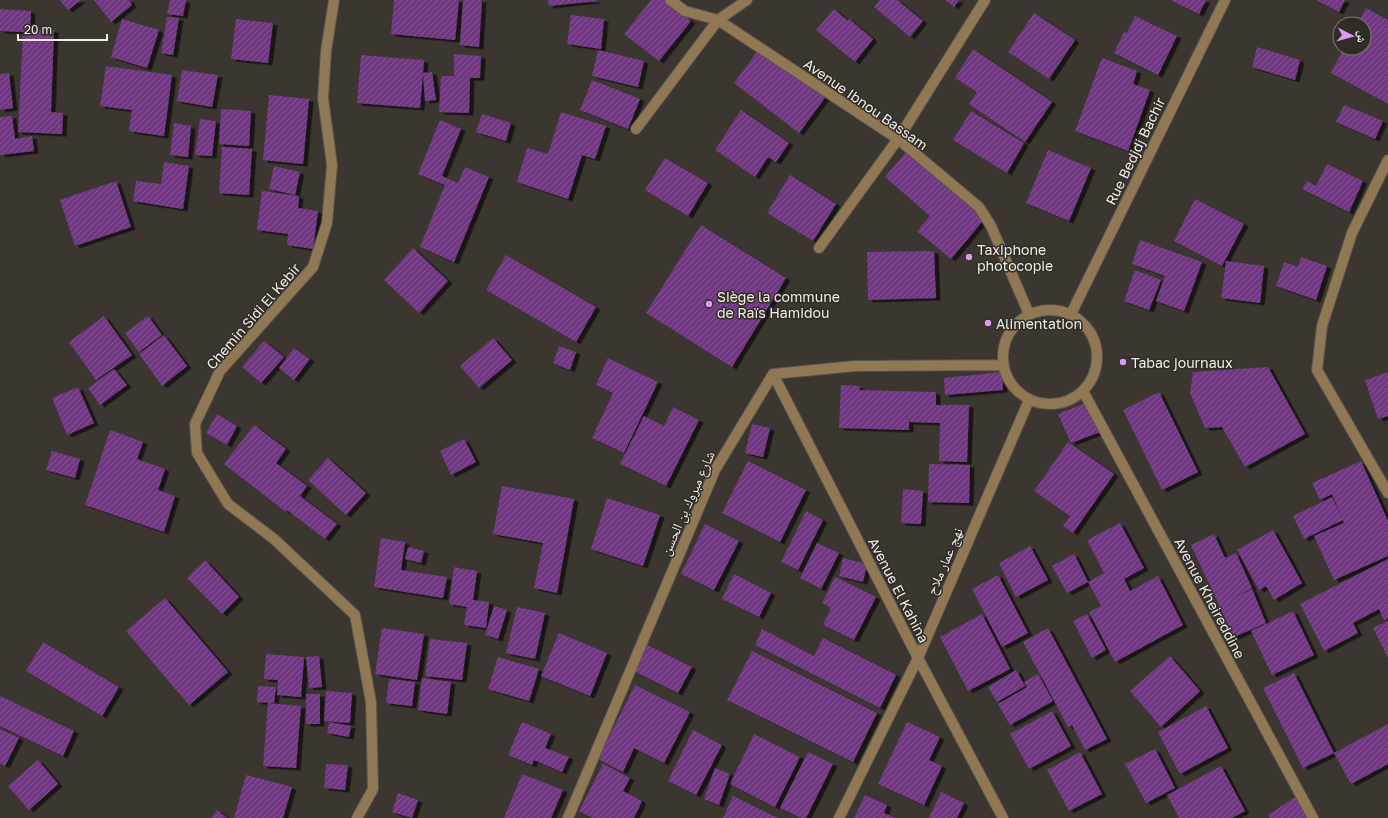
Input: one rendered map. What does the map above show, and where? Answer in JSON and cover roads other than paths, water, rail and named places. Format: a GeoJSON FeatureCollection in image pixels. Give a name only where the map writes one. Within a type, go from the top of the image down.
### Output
{"type":"FeatureCollection","features":[{"type":"Feature","properties":{"kind":"street","name":"Chemin Sidi El Kebir"},"geometry":{"type":"LineString","coordinates":[[334,0],[326,50],[323,98],[332,165],[327,223],[313,267],[220,371],[195,424],[197,453],[228,504],[274,539],[355,615],[371,702],[373,789],[357,818]]}},
{"type":"Feature","properties":{"kind":"street","name":"Avenue Ibnou Bassam"},"geometry":{"type":"LineString","coordinates":[[670,0],[685,11],[718,20],[898,139],[979,207],[991,226],[1029,314]]}},
{"type":"Feature","properties":{"kind":"street"},"geometry":{"type":"LineString","coordinates":[[636,129],[718,20],[747,0]]}},
{"type":"Feature","properties":{"kind":"street"},"geometry":{"type":"LineString","coordinates":[[819,248],[898,139],[986,0]]}},
{"type":"Feature","properties":{"kind":"street","name":"Rue Bedjdj Bachir"},"geometry":{"type":"LineString","coordinates":[[1071,314],[1225,0]]}},
{"type":"Feature","properties":{"kind":"street"},"geometry":{"type":"LineString","coordinates":[[1388,160],[1352,233],[1322,326],[1317,370],[1388,493]]}},
{"type":"Feature","properties":{"kind":"street"},"geometry":{"type":"LineString","coordinates":[[1042,310],[1057,310],[1071,314],[1082,322],[1091,333],[1096,344],[1098,357],[1096,370],[1091,381],[1083,391],[1069,401],[1055,405],[1042,404],[1029,400],[1017,391],[1008,379],[1003,364],[1003,349],[1008,335],[1016,323],[1029,314],[1042,310]]}},
{"type":"Feature","properties":{"kind":"street"},"geometry":{"type":"LineString","coordinates":[[773,374],[855,366],[1003,364]]}},
{"type":"Feature","properties":{"kind":"street","name":"Avenue El Kahina"},"geometry":{"type":"LineString","coordinates":[[773,374],[918,658],[1003,818]]}},
{"type":"Feature","properties":{"kind":"street","name":"شارع مبروك بن الحسن"},"geometry":{"type":"LineString","coordinates":[[568,818],[715,470],[773,374]]}},
{"type":"Feature","properties":{"kind":"street","name":"Avenue Kheireddine"},"geometry":{"type":"LineString","coordinates":[[1083,391],[1313,818]]}},
{"type":"Feature","properties":{"kind":"street","name":"نهج عمار ملاح"},"geometry":{"type":"LineString","coordinates":[[839,818],[918,658],[1029,400]]}},
{"type":"Feature","properties":{"kind":"place","name":"Taxiphone photocopie"},"geometry":{"type":"Point","coordinates":[969,257]}},
{"type":"Feature","properties":{"kind":"place","name":"Siège la commune de Raïs Hamidou"},"geometry":{"type":"Point","coordinates":[709,304]}},
{"type":"Feature","properties":{"kind":"place","name":"Alimentation"},"geometry":{"type":"Point","coordinates":[988,323]}},
{"type":"Feature","properties":{"kind":"place","name":"Tabac journaux"},"geometry":{"type":"Point","coordinates":[1123,362]}}]}
